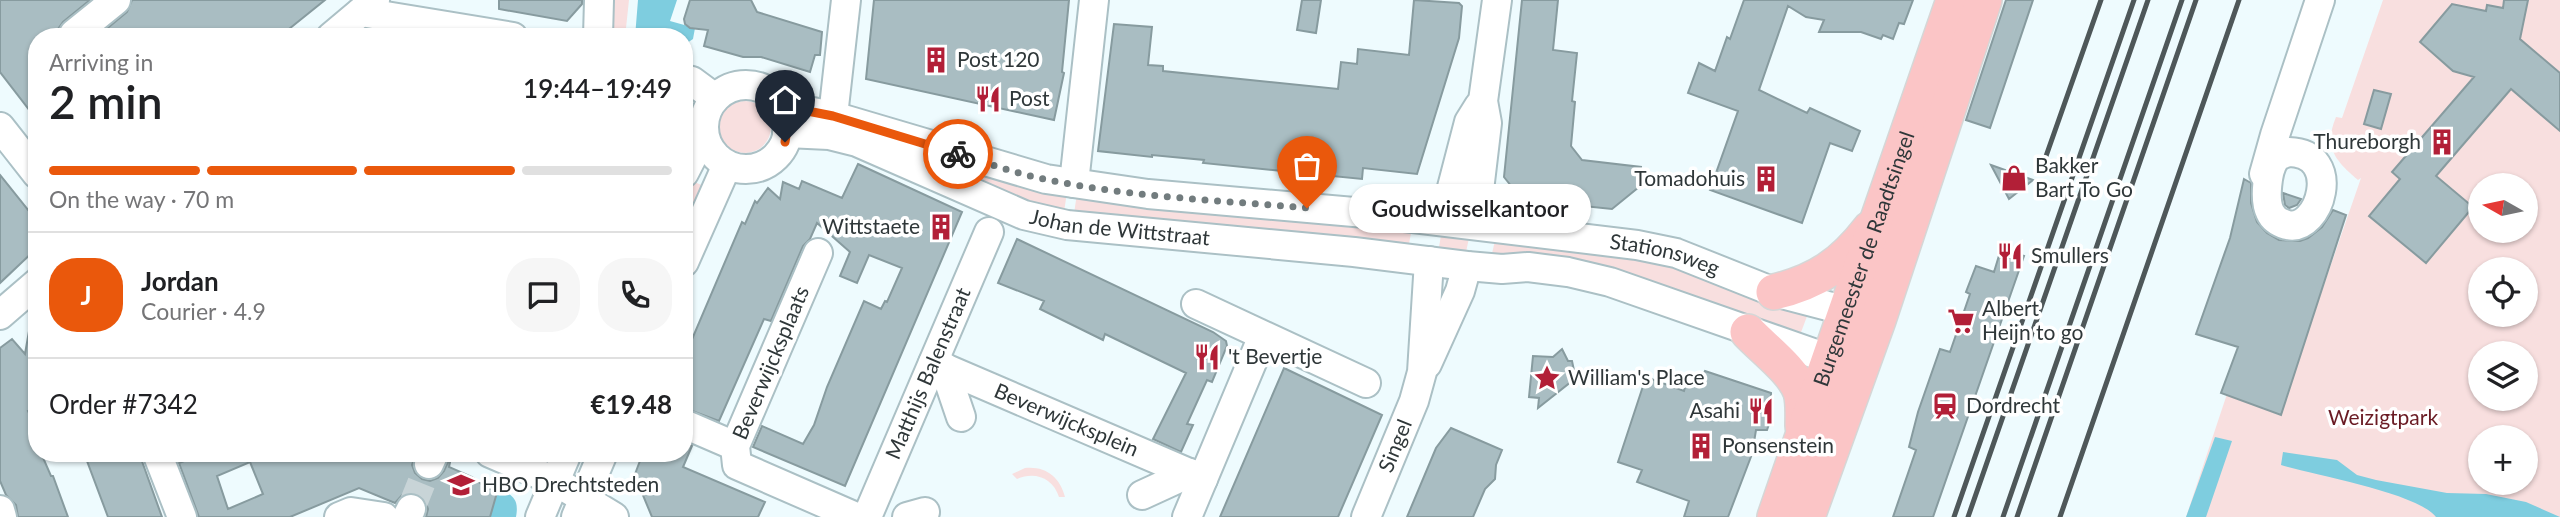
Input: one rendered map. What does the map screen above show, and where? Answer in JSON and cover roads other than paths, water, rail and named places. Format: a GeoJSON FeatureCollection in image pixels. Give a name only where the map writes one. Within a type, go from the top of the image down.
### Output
{"type":"FeatureCollection","features":[{"type":"Feature","properties":{"kind":"main road","name":"Burgemeester de Raadtsingel"},"geometry":{"type":"LineString","coordinates":[[1807,517],[1865,356],[1863,315],[1880,215],[1954,0]]}},
{"type":"Feature","properties":{"kind":"main road","name":"Burgemeester de Raadtsingel"},"geometry":{"type":"LineString","coordinates":[[1775,517],[1830,359],[1863,315],[1984,0]]}},
{"type":"Feature","properties":{"kind":"main road"},"geometry":{"type":"LineString","coordinates":[[1774,292],[1812,280],[1834,267],[1857,246],[1880,215]]}},
{"type":"Feature","properties":{"kind":"main road"},"geometry":{"type":"LineString","coordinates":[[1748,332],[1782,364],[1800,390],[1803,426],[1800,447]]}},
{"type":"Feature","properties":{"kind":"street"},"geometry":{"type":"LineString","coordinates":[[81,28],[116,0]]}},
{"type":"Feature","properties":{"kind":"street"},"geometry":{"type":"LineString","coordinates":[[598,28],[599,0]]}},
{"type":"Feature","properties":{"kind":"street"},"geometry":{"type":"LineString","coordinates":[[833,116],[846,0]]}},
{"type":"Feature","properties":{"kind":"street"},"geometry":{"type":"LineString","coordinates":[[1074,183],[1094,0]]}},
{"type":"Feature","properties":{"kind":"street"},"geometry":{"type":"LineString","coordinates":[[1475,224],[1487,123],[1483,101],[1497,0]]}},
{"type":"Feature","properties":{"kind":"street"},"geometry":{"type":"LineString","coordinates":[[2262,185],[2277,128],[2320,0]]}},
{"type":"Feature","properties":{"kind":"street"},"geometry":{"type":"LineString","coordinates":[[342,28],[368,6],[471,28]]}},
{"type":"Feature","properties":{"kind":"street"},"geometry":{"type":"LineString","coordinates":[[693,82],[715,98]]}},
{"type":"Feature","properties":{"kind":"street"},"geometry":{"type":"LineString","coordinates":[[754,86],[769,92],[785,119],[780,151],[765,164],[746,169],[727,165],[712,152],[704,134],[708,109],[715,98],[733,87],[754,86]]}},
{"type":"Feature","properties":{"kind":"street"},"geometry":{"type":"LineString","coordinates":[[1438,220],[1450,195],[1469,122],[1483,101]]}},
{"type":"Feature","properties":{"kind":"street","name":"Johan de Wittstraat"},"geometry":{"type":"LineString","coordinates":[[785,119],[833,116],[1034,177],[1147,194],[1475,224]]}},
{"type":"Feature","properties":{"kind":"street","name":"Johan de Wittstraat"},"geometry":{"type":"LineString","coordinates":[[785,119],[857,142],[1024,215],[1068,225],[1354,252],[1467,266]]}},
{"type":"Feature","properties":{"kind":"street"},"geometry":{"type":"LineString","coordinates":[[0,127],[28,163]]}},
{"type":"Feature","properties":{"kind":"street"},"geometry":{"type":"LineString","coordinates":[[2277,128],[2286,138],[2313,151],[2326,164],[2328,186],[2322,196]]}},
{"type":"Feature","properties":{"kind":"street"},"geometry":{"type":"LineString","coordinates":[[693,155],[704,134]]}},
{"type":"Feature","properties":{"kind":"street"},"geometry":{"type":"LineString","coordinates":[[693,242],[727,165]]}},
{"type":"Feature","properties":{"kind":"street","name":"Stationsweg"},"geometry":{"type":"LineString","coordinates":[[1475,224],[1626,243],[1676,253],[1774,292],[1863,315]]}},
{"type":"Feature","properties":{"kind":"street","name":"Matthijs Balenstraat"},"geometry":{"type":"LineString","coordinates":[[867,517],[939,365],[989,232]]}},
{"type":"Feature","properties":{"kind":"street","name":"Beverwijcksplaats"},"geometry":{"type":"LineString","coordinates":[[818,253],[735,446],[737,465],[856,517]]}},
{"type":"Feature","properties":{"kind":"street","name":"Singel"},"geometry":{"type":"LineString","coordinates":[[1422,372],[1429,261]]}},
{"type":"Feature","properties":{"kind":"street","name":"Stationsweg"},"geometry":{"type":"LineString","coordinates":[[1467,266],[1502,269],[1528,267],[1610,282],[1830,359]]}},
{"type":"Feature","properties":{"kind":"street","name":"Singel"},"geometry":{"type":"LineString","coordinates":[[1366,517],[1414,401],[1422,372],[1460,291],[1467,266]]}},
{"type":"Feature","properties":{"kind":"street"},"geometry":{"type":"LineString","coordinates":[[0,315],[28,291]]}},
{"type":"Feature","properties":{"kind":"street"},"geometry":{"type":"LineString","coordinates":[[1196,304],[1366,383]]}},
{"type":"Feature","properties":{"kind":"street"},"geometry":{"type":"LineString","coordinates":[[1187,517],[1196,476],[1263,336]]}},
{"type":"Feature","properties":{"kind":"street"},"geometry":{"type":"LineString","coordinates":[[1830,359],[1865,356]]}},
{"type":"Feature","properties":{"kind":"street"},"geometry":{"type":"LineString","coordinates":[[939,365],[961,417]]}},
{"type":"Feature","properties":{"kind":"street","name":"Beverwijcksplein"},"geometry":{"type":"LineString","coordinates":[[939,365],[1196,476]]}},
{"type":"Feature","properties":{"kind":"street"},"geometry":{"type":"LineString","coordinates":[[693,428],[735,446]]}},
{"type":"Feature","properties":{"kind":"street"},"geometry":{"type":"LineString","coordinates":[[161,462],[182,517]]}},
{"type":"Feature","properties":{"kind":"street"},"geometry":{"type":"LineString","coordinates":[[510,462],[555,481],[580,507],[614,517]]}},
{"type":"Feature","properties":{"kind":"street"},"geometry":{"type":"LineString","coordinates":[[540,517],[563,462]]}},
{"type":"Feature","properties":{"kind":"street"},"geometry":{"type":"LineString","coordinates":[[580,507],[599,462]]}},
{"type":"Feature","properties":{"kind":"street"},"geometry":{"type":"LineString","coordinates":[[1143,495],[1196,476]]}},
{"type":"Feature","properties":{"kind":"street"},"geometry":{"type":"LineString","coordinates":[[0,510],[2,517]]}},
{"type":"Feature","properties":{"kind":"street"},"geometry":{"type":"LineString","coordinates":[[339,517],[351,512],[384,517]]}},
{"type":"Feature","properties":{"kind":"water"},"geometry":{"type":"Polygon","coordinates":[[[638,0],[677,0],[670,21],[695,28],[693,39],[693,28],[636,28],[638,0]]]}},
{"type":"Feature","properties":{"kind":"water"},"geometry":{"type":"Polygon","coordinates":[[[2215,437],[2232,441],[2206,517],[2186,517],[2215,437]]]}},
{"type":"Feature","properties":{"kind":"water"},"geometry":{"type":"Polygon","coordinates":[[[2283,452],[2337,460],[2357,475],[2376,480],[2447,493],[2491,495],[2526,502],[2560,517],[2436,517],[2426,508],[2409,500],[2281,465],[2283,452]]]}},
{"type":"Feature","properties":{"kind":"water"},"geometry":{"type":"Polygon","coordinates":[[[474,462],[484,462],[495,480],[513,497],[517,510],[516,517],[453,517],[474,462]]]}},
{"type":"Feature","properties":{"kind":"tunnel"},"geometry":{"type":"LineString","coordinates":[[411,509],[429,464]]}},
{"type":"Feature","properties":{"kind":"railway"},"geometry":{"type":"LineString","coordinates":[[2045,159],[2101,0]]}},
{"type":"Feature","properties":{"kind":"railway"},"geometry":{"type":"LineString","coordinates":[[1954,517],[2134,0]]}},
{"type":"Feature","properties":{"kind":"railway"},"geometry":{"type":"LineString","coordinates":[[1968,517],[2148,0]]}},
{"type":"Feature","properties":{"kind":"railway"},"geometry":{"type":"LineString","coordinates":[[2003,517],[2182,0]]}},
{"type":"Feature","properties":{"kind":"railway"},"geometry":{"type":"LineString","coordinates":[[2017,517],[2196,0]]}},
{"type":"Feature","properties":{"kind":"railway"},"geometry":{"type":"LineString","coordinates":[[2060,517],[2239,0]]}},
{"type":"Feature","properties":{"kind":"place","name":"Post 120"},"geometry":{"type":"Point","coordinates":[936,60]}},
{"type":"Feature","properties":{"kind":"place","name":"Post"},"geometry":{"type":"Point","coordinates":[988,99]}},
{"type":"Feature","properties":{"kind":"place","name":"Thureborgh"},"geometry":{"type":"Point","coordinates":[2442,142]}},
{"type":"Feature","properties":{"kind":"place","name":"Bakker Bart To Go"},"geometry":{"type":"Point","coordinates":[2014,178]}},
{"type":"Feature","properties":{"kind":"place","name":"Tomadohuis"},"geometry":{"type":"Point","coordinates":[1766,179]}},
{"type":"Feature","properties":{"kind":"place","name":"Goudwisselkantoor"},"geometry":{"type":"Point","coordinates":[1307,208]}},
{"type":"Feature","properties":{"kind":"place","name":"Wittstaete"},"geometry":{"type":"Point","coordinates":[941,227]}},
{"type":"Feature","properties":{"kind":"place","name":"Smullers"},"geometry":{"type":"Point","coordinates":[2010,256]}},
{"type":"Feature","properties":{"kind":"place","name":"Albert Heijn to go"},"geometry":{"type":"Point","coordinates":[1961,321]}},
{"type":"Feature","properties":{"kind":"place","name":"'t Bevertje"},"geometry":{"type":"Point","coordinates":[1207,357]}},
{"type":"Feature","properties":{"kind":"place","name":"William's Place"},"geometry":{"type":"Point","coordinates":[1547,378]}},
{"type":"Feature","properties":{"kind":"place","name":"Dordrecht"},"geometry":{"type":"Point","coordinates":[1945,406]}},
{"type":"Feature","properties":{"kind":"place","name":"Asahi"},"geometry":{"type":"Point","coordinates":[1761,411]}},
{"type":"Feature","properties":{"kind":"place","name":"Ponsenstein"},"geometry":{"type":"Point","coordinates":[1701,446]}},
{"type":"Feature","properties":{"kind":"place","name":"HBO Drechtsteden"},"geometry":{"type":"Point","coordinates":[461,485]}},
{"type":"Feature","properties":{"kind":"park label","name":"Weizigtpark"},"geometry":{"type":"Point","coordinates":[2383,418]}}]}
